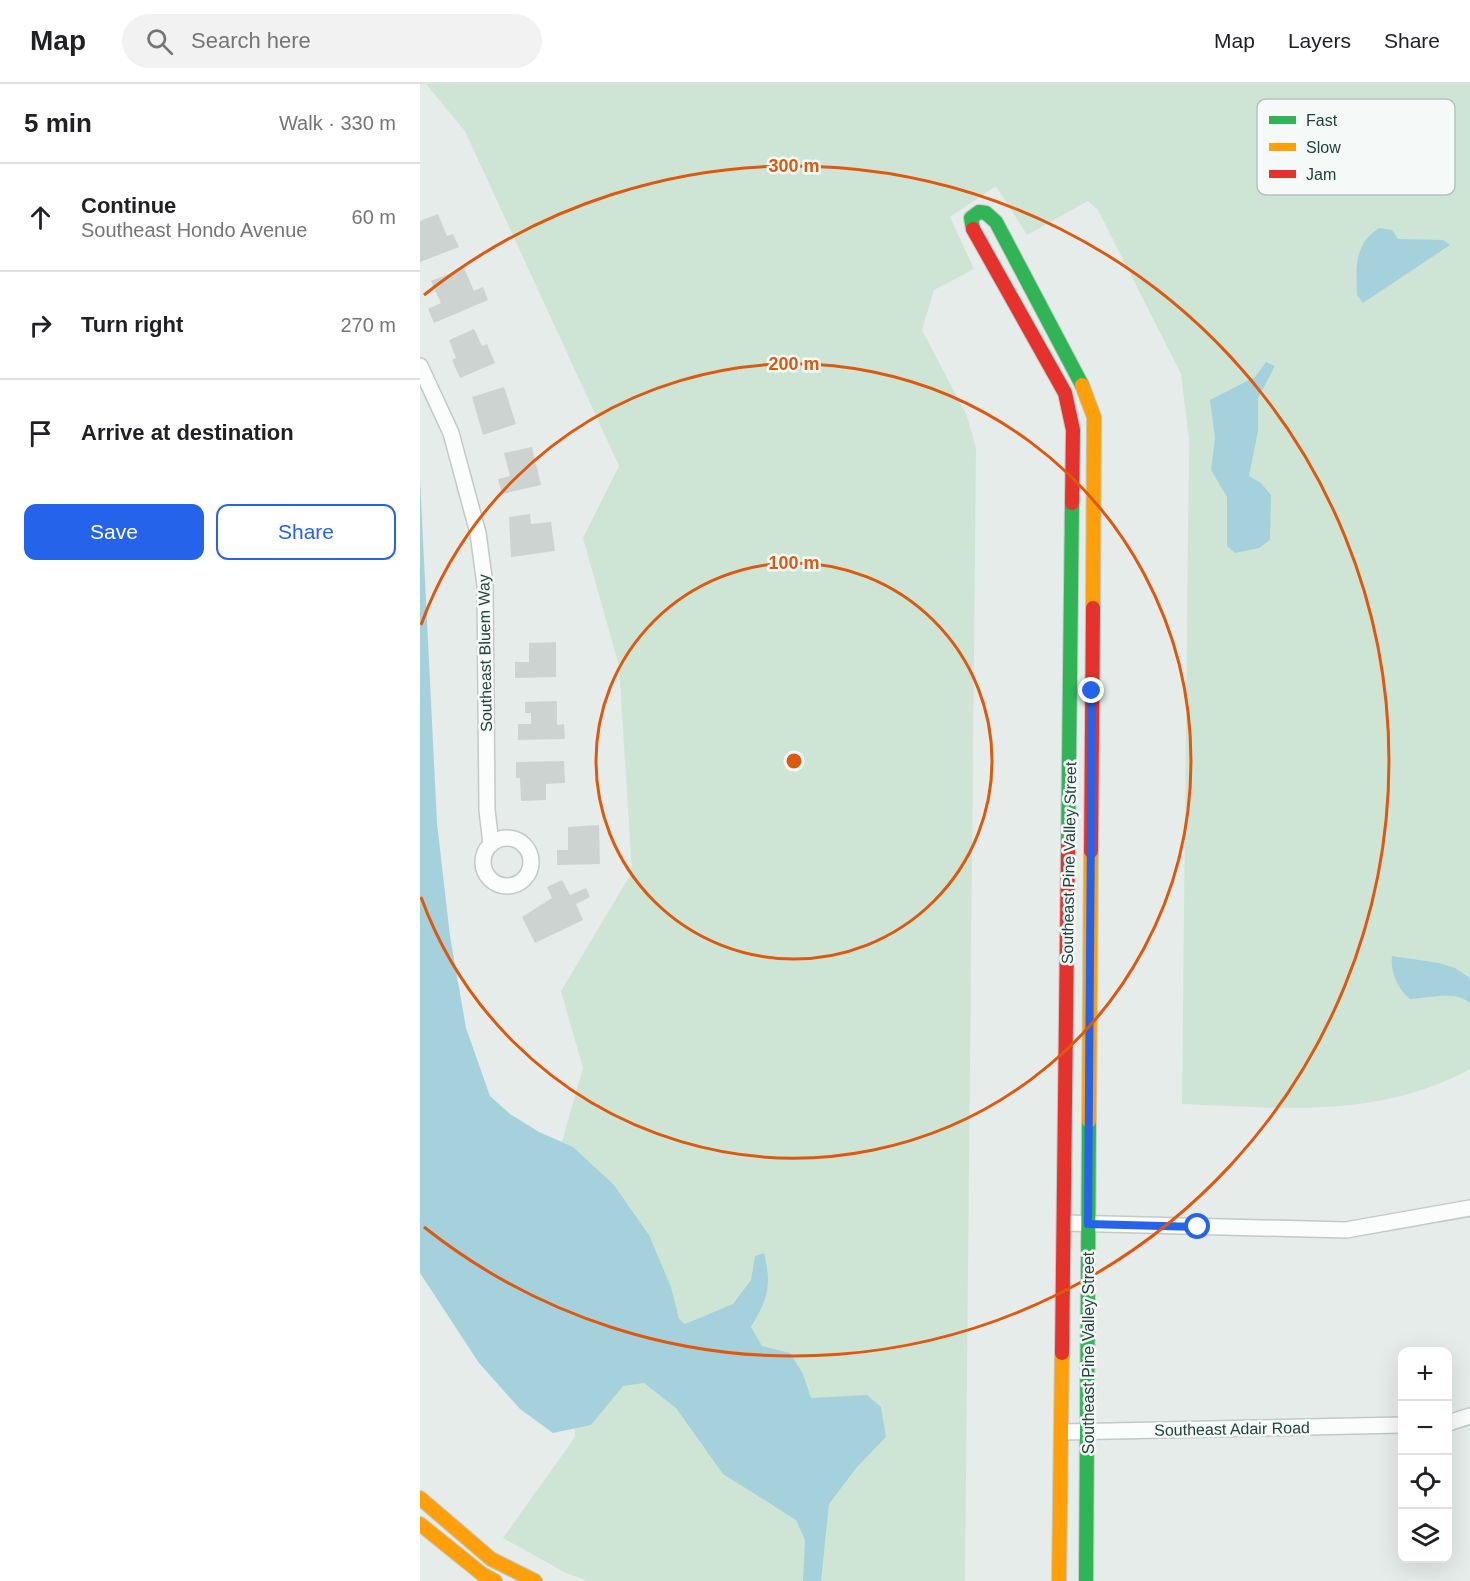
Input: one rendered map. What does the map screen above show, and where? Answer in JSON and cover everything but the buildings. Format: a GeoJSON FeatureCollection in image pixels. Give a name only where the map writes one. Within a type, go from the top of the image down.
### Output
{"type":"FeatureCollection","features":[{"type":"Feature","properties":{"kind":"street","name":"Southeast Pine Valley Street"},"geometry":{"type":"LineString","coordinates":[[1059,1581],[1073,430],[1065,393],[974,232],[971,223],[975,214],[987,212],[999,226],[1089,401],[1094,423],[1086,1581]]}},
{"type":"Feature","properties":{"kind":"street","name":"Southeast Bluem Way"},"geometry":{"type":"LineString","coordinates":[[420,366],[451,433],[478,532],[485,585],[487,810],[491,844]]}},
{"type":"Feature","properties":{"kind":"street"},"geometry":{"type":"LineString","coordinates":[[1073,502],[1093,497]]}},
{"type":"Feature","properties":{"kind":"street","name":"Southeast Pine Valley Street"},"geometry":{"type":"LineString","coordinates":[[1070,744],[1092,744]]}},
{"type":"Feature","properties":{"kind":"street","name":"Southeast Pine Valley Street"},"geometry":{"type":"LineString","coordinates":[[1067,982],[1090,981]]}},
{"type":"Feature","properties":{"kind":"street"},"geometry":{"type":"LineString","coordinates":[[1065,1224],[1346,1230],[1470,1208]]}},
{"type":"Feature","properties":{"kind":"street"},"geometry":{"type":"LineString","coordinates":[[1452,1422],[1470,1416]]}},
{"type":"Feature","properties":{"kind":"street","name":"Southeast Adair Road"},"geometry":{"type":"LineString","coordinates":[[1062,1432],[1398,1425]]}},
{"type":"Feature","properties":{"kind":"street"},"geometry":{"type":"LineString","coordinates":[[420,1498],[491,1559],[535,1581]]}},
{"type":"Feature","properties":{"kind":"street"},"geometry":{"type":"LineString","coordinates":[[420,1524],[495,1581]]}},
{"type":"Feature","properties":{"kind":"green space"},"geometry":{"type":"Polygon","coordinates":[[[426,84],[1470,84],[1470,1069],[1435,1085],[1400,1096],[1329,1107],[1182,1104],[1189,439],[1181,374],[1098,210],[1088,201],[1027,235],[996,186],[950,217],[974,269],[934,290],[922,330],[967,416],[976,448],[965,1581],[588,1581],[566,1573],[503,1538],[575,1437],[561,1145],[583,1068],[561,991],[632,872],[619,666],[583,538],[619,466],[465,131],[426,84]]]}},
{"type":"Feature","properties":{"kind":"water"},"geometry":{"type":"Polygon","coordinates":[[[1379,228],[1392,230],[1398,239],[1443,240],[1450,245],[1363,303],[1357,295],[1358,257],[1365,241],[1379,228]]]}},
{"type":"Feature","properties":{"kind":"water"},"geometry":{"type":"Polygon","coordinates":[[[1266,362],[1275,366],[1258,398],[1258,431],[1249,476],[1261,483],[1271,495],[1270,540],[1259,548],[1235,553],[1227,546],[1227,497],[1211,470],[1215,438],[1210,400],[1255,377],[1266,362]]]}},
{"type":"Feature","properties":{"kind":"water"},"geometry":{"type":"Polygon","coordinates":[[[420,479],[437,823],[450,936],[466,1028],[490,1096],[510,1114],[539,1132],[573,1147],[614,1185],[649,1235],[671,1287],[679,1319],[685,1324],[733,1304],[751,1280],[755,1256],[764,1253],[768,1274],[767,1292],[751,1327],[762,1346],[790,1353],[803,1374],[811,1398],[867,1395],[881,1407],[886,1437],[857,1467],[829,1504],[821,1581],[803,1581],[805,1540],[796,1520],[723,1474],[676,1408],[644,1383],[623,1386],[591,1425],[553,1433],[520,1409],[479,1363],[420,1273],[420,479]]]}},
{"type":"Feature","properties":{"kind":"water"},"geometry":{"type":"Polygon","coordinates":[[[1392,956],[1439,963],[1455,968],[1470,978],[1470,1003],[1464,999],[1449,996],[1410,999],[1396,980],[1392,968],[1392,956]]]}},
{"type":"Feature","properties":{"kind":"traffic: fast"},"geometry":{"type":"LineString","coordinates":[[973,229],[971,218],[979,212],[986,213],[996,222],[1082,385]]}},
{"type":"Feature","properties":{"kind":"traffic: fast"},"geometry":{"type":"LineString","coordinates":[[1068,848],[1072,503]]}},
{"type":"Feature","properties":{"kind":"traffic: fast"},"geometry":{"type":"LineString","coordinates":[[1086,1581],[1089,1121]]}},
{"type":"Feature","properties":{"kind":"traffic: slow"},"geometry":{"type":"LineString","coordinates":[[1082,385],[1094,417],[1093,608]]}},
{"type":"Feature","properties":{"kind":"traffic: slow"},"geometry":{"type":"LineString","coordinates":[[1089,1121],[1091,851]]}},
{"type":"Feature","properties":{"kind":"traffic: slow"},"geometry":{"type":"LineString","coordinates":[[1059,1581],[1062,1353]]}},
{"type":"Feature","properties":{"kind":"traffic: slow"},"geometry":{"type":"LineString","coordinates":[[420,1498],[491,1559],[535,1581]]}},
{"type":"Feature","properties":{"kind":"traffic: slow"},"geometry":{"type":"LineString","coordinates":[[420,1524],[482,1574],[495,1581]]}},
{"type":"Feature","properties":{"kind":"traffic: jam"},"geometry":{"type":"LineString","coordinates":[[973,229],[1065,393],[1073,430],[1072,503]]}},
{"type":"Feature","properties":{"kind":"traffic: jam"},"geometry":{"type":"LineString","coordinates":[[1091,851],[1093,608]]}},
{"type":"Feature","properties":{"kind":"traffic: jam"},"geometry":{"type":"LineString","coordinates":[[1062,1353],[1068,848]]}},
{"type":"Feature","properties":{"kind":"route"},"geometry":{"type":"LineString","coordinates":[[1092,691],[1088,1224],[1198,1227]]}}]}
